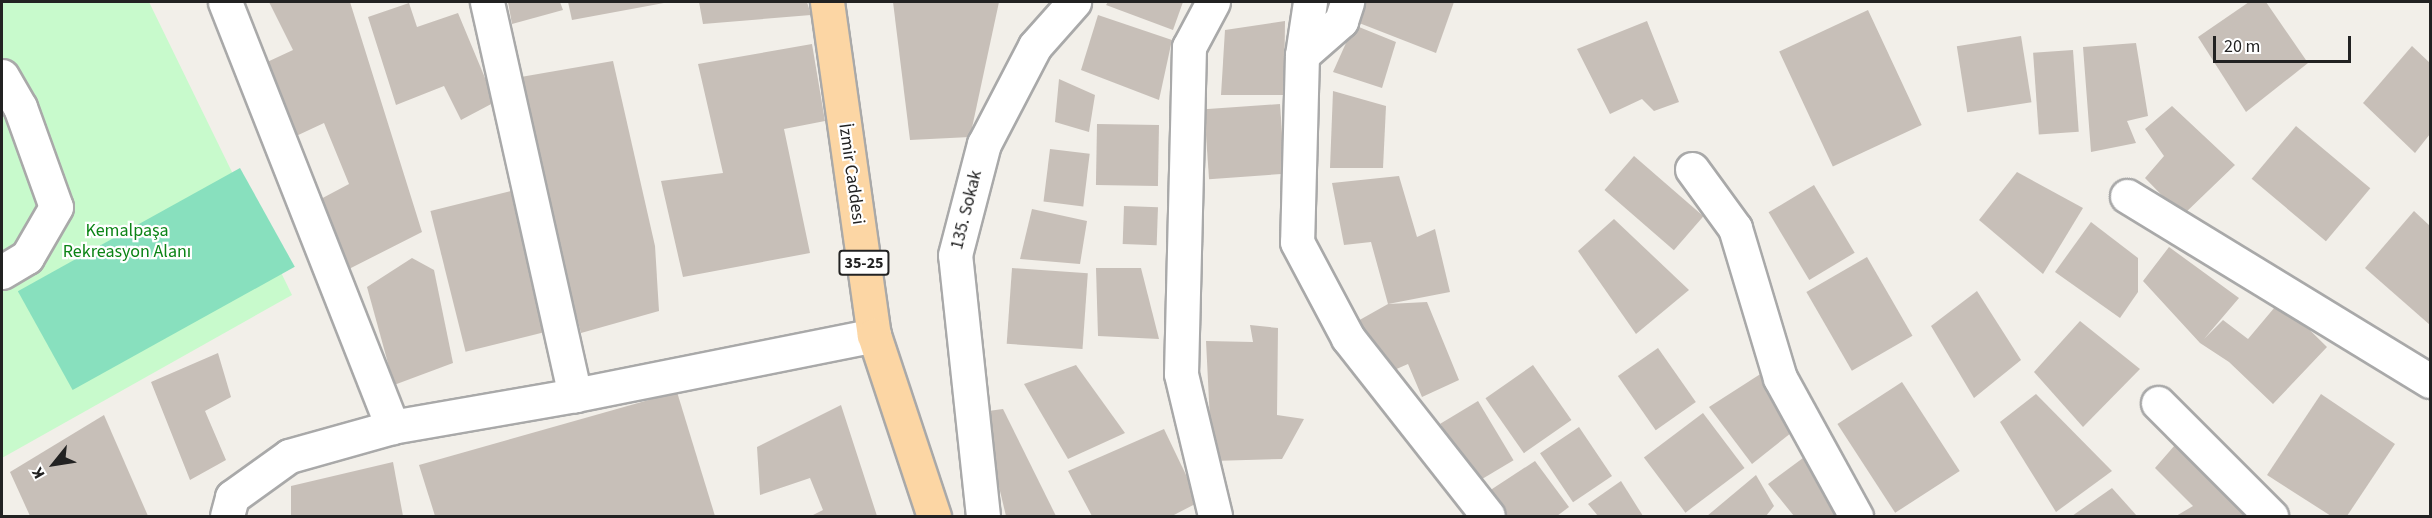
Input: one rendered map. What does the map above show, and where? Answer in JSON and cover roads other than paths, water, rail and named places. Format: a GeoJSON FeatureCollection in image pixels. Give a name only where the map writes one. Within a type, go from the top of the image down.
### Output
{"type":"FeatureCollection","features":[{"type":"Feature","properties":{"kind":"main road","name":"İzmir Caddesi"},"geometry":{"type":"LineString","coordinates":[[827,2],[874,335],[934,516]]}},
{"type":"Feature","properties":{"kind":"street"},"geometry":{"type":"LineString","coordinates":[[225,2],[392,427]]}},
{"type":"Feature","properties":{"kind":"street"},"geometry":{"type":"LineString","coordinates":[[487,2],[575,395]]}},
{"type":"Feature","properties":{"kind":"street","name":"135. Sokak"},"geometry":{"type":"LineString","coordinates":[[983,516],[955,255],[984,144],[1035,46],[1074,2]]}},
{"type":"Feature","properties":{"kind":"street"},"geometry":{"type":"LineString","coordinates":[[1213,2],[1189,47],[1181,374],[1215,516]]}},
{"type":"Feature","properties":{"kind":"street"},"geometry":{"type":"LineString","coordinates":[[1310,2],[1302,55],[1297,242],[1348,338],[1488,516]]}},
{"type":"Feature","properties":{"kind":"street"},"geometry":{"type":"LineString","coordinates":[[1302,55],[1341,21],[1347,2]]}},
{"type":"Feature","properties":{"kind":"street"},"geometry":{"type":"LineString","coordinates":[[2,76],[20,107],[56,207],[27,257],[2,272]]}},
{"type":"Feature","properties":{"kind":"street"},"geometry":{"type":"LineString","coordinates":[[1692,169],[1735,228],[1780,378],[1856,516]]}},
{"type":"Feature","properties":{"kind":"street"},"geometry":{"type":"LineString","coordinates":[[2127,196],[2430,381]]}},
{"type":"Feature","properties":{"kind":"street"},"geometry":{"type":"LineString","coordinates":[[227,516],[232,497],[290,456],[392,427],[575,395],[874,335]]}},
{"type":"Feature","properties":{"kind":"street"},"geometry":{"type":"LineString","coordinates":[[2158,403],[2271,516]]}},
{"type":"Feature","properties":{"kind":"park label","name":"Kemalpaşa Rekreasyon Alanı"},"geometry":{"type":"Point","coordinates":[127,242]}}]}
